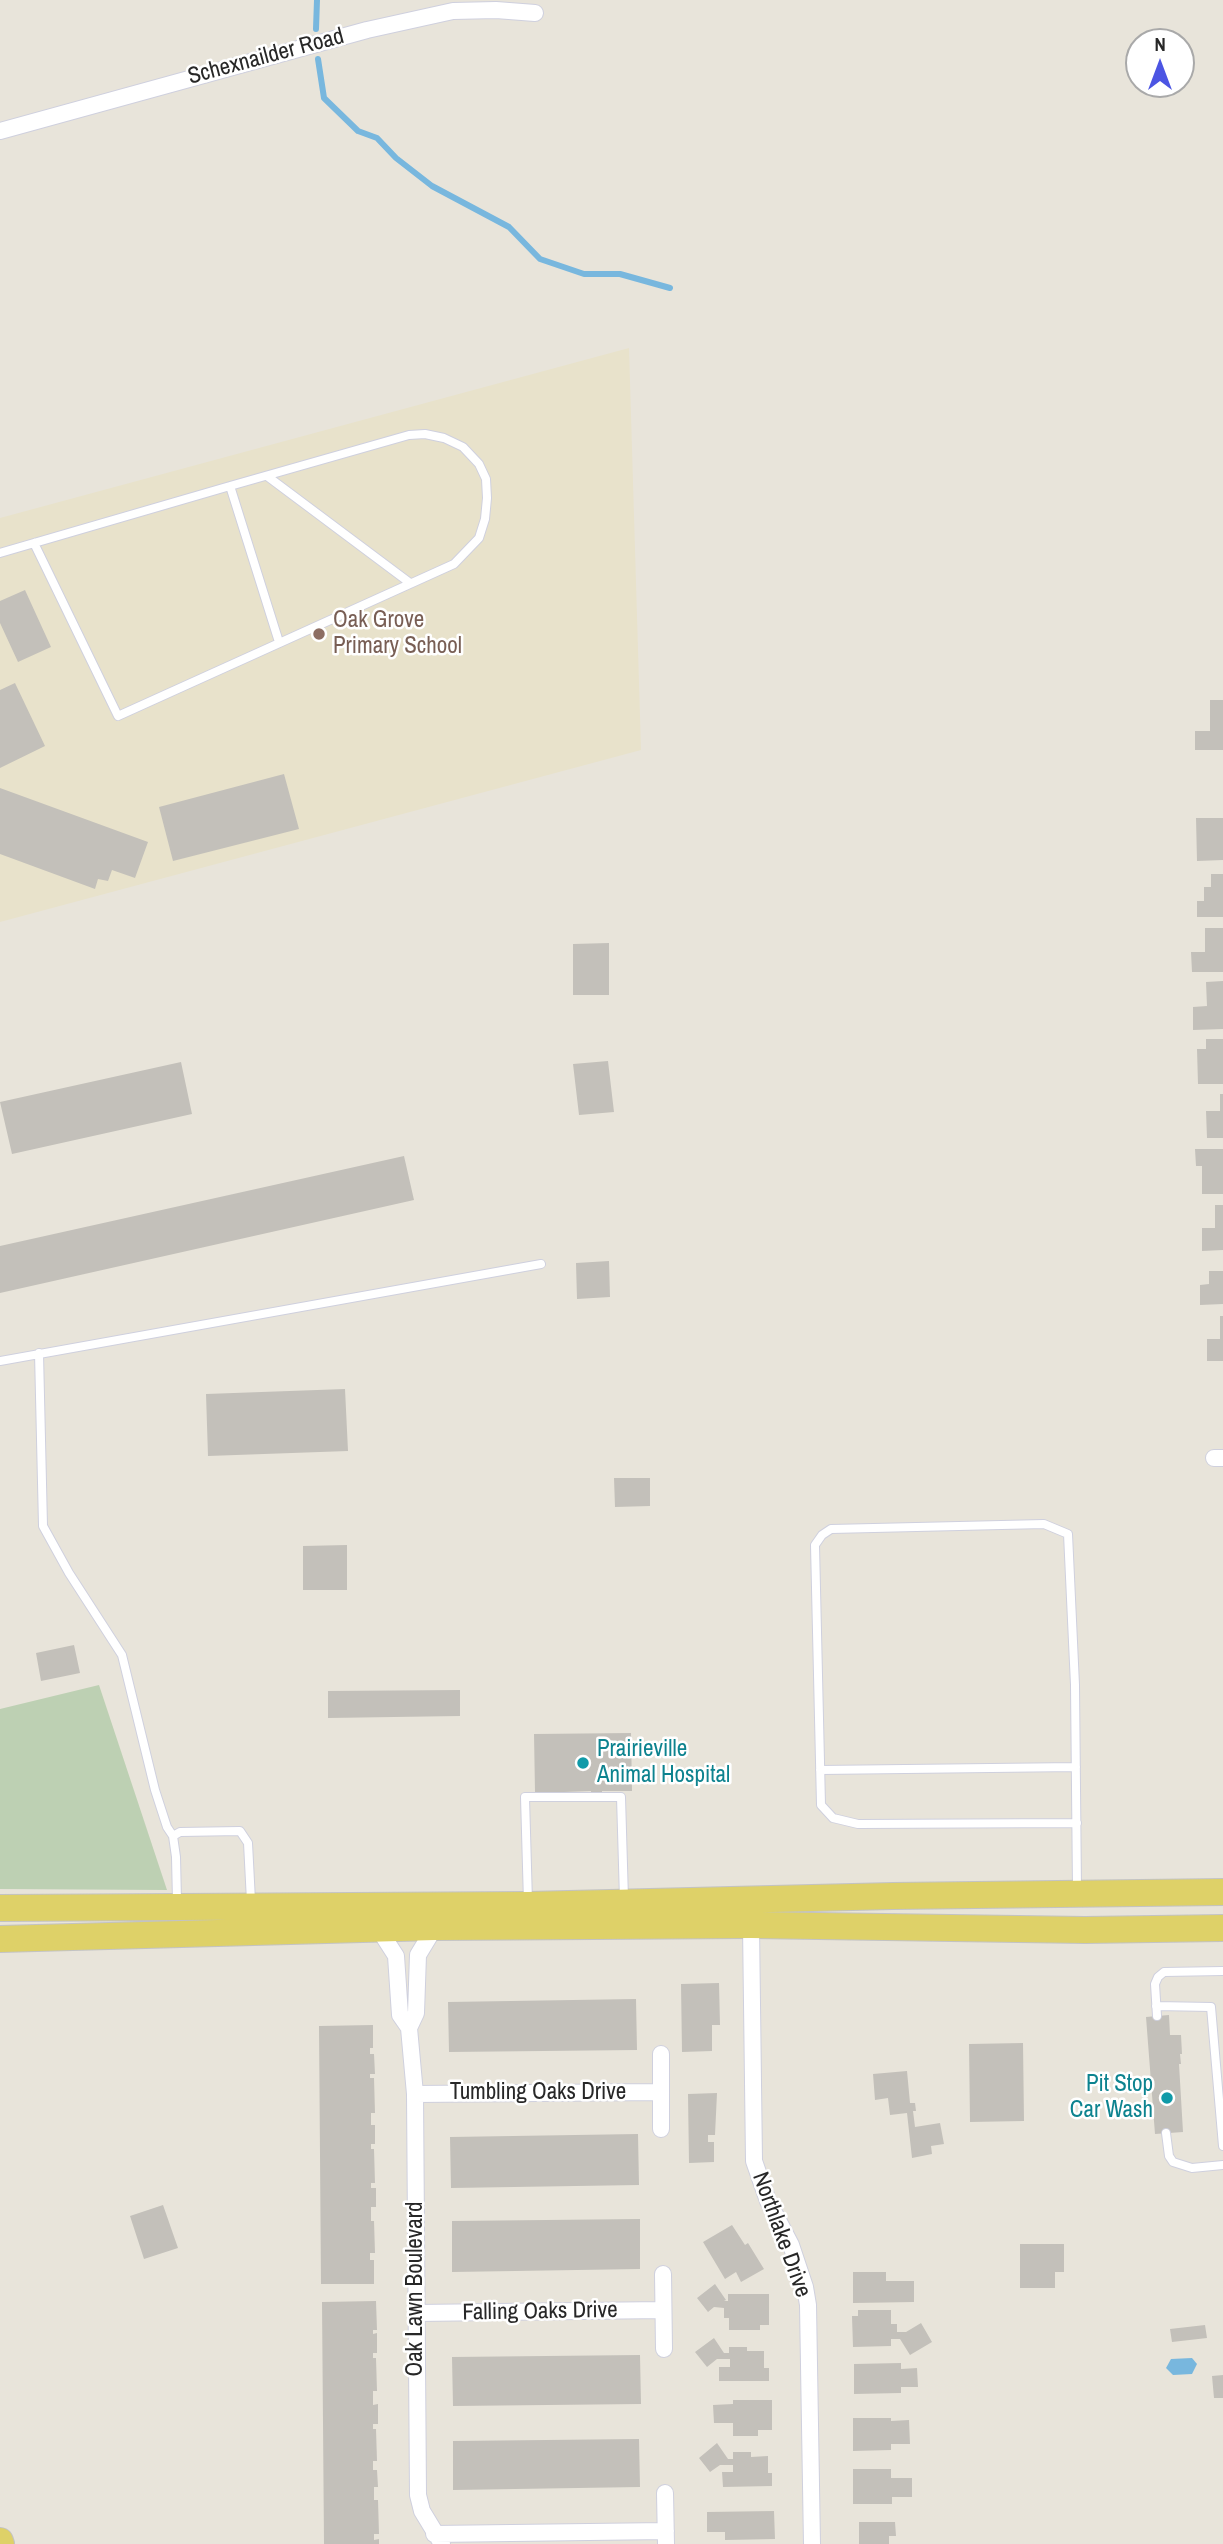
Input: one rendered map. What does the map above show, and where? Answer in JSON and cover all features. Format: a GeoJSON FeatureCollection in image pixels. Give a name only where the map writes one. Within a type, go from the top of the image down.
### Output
{"type":"FeatureCollection","features":[{"type":"Feature","properties":{"kind":"main road"},"geometry":{"type":"LineString","coordinates":[[0,1908],[528,1905],[1223,1892]]}},
{"type":"Feature","properties":{"kind":"main road"},"geometry":{"type":"LineString","coordinates":[[0,1939],[435,1927],[751,1925],[1085,1930],[1223,1928]]}},
{"type":"Feature","properties":{"kind":"street","name":"Schexnailder Road"},"geometry":{"type":"LineString","coordinates":[[0,131],[367,30],[453,11],[535,13]]}},
{"type":"Feature","properties":{"kind":"street","name":"Northlake Drive"},"geometry":{"type":"LineString","coordinates":[[751,1925],[754,2161],[768,2201],[795,2258],[808,2305],[812,2544]]}},
{"type":"Feature","properties":{"kind":"street","name":"Oak Lawn Boulevard"},"geometry":{"type":"LineString","coordinates":[[409,2028],[416,2013],[418,1955],[435,1927]]}},
{"type":"Feature","properties":{"kind":"street","name":"Oak Lawn Boulevard"},"geometry":{"type":"LineString","coordinates":[[378,1928],[396,1956],[400,2015],[409,2028],[415,2094],[418,2496],[422,2511],[438,2539]]}},
{"type":"Feature","properties":{"kind":"street"},"geometry":{"type":"LineString","coordinates":[[661,2054],[662,2129]]}},
{"type":"Feature","properties":{"kind":"street","name":"Tumbling Oaks Drive"},"geometry":{"type":"LineString","coordinates":[[415,2094],[662,2092]]}},
{"type":"Feature","properties":{"kind":"street"},"geometry":{"type":"LineString","coordinates":[[663,2274],[664,2349]]}},
{"type":"Feature","properties":{"kind":"street","name":"Falling Oaks Drive"},"geometry":{"type":"LineString","coordinates":[[416,2313],[663,2310]]}},
{"type":"Feature","properties":{"kind":"street"},"geometry":{"type":"LineString","coordinates":[[438,2539],[666,2537],[665,2493]]}},
{"type":"Feature","properties":{"kind":"lane"},"geometry":{"type":"LineString","coordinates":[[0,553],[34,543],[230,486],[409,435],[425,434],[463,446],[480,464],[486,479],[488,498],[479,538],[454,564],[118,716],[34,543]]}},
{"type":"Feature","properties":{"kind":"lane"},"geometry":{"type":"LineString","coordinates":[[267,476],[410,583]]}},
{"type":"Feature","properties":{"kind":"lane"},"geometry":{"type":"LineString","coordinates":[[230,486],[279,642]]}},
{"type":"Feature","properties":{"kind":"lane"},"geometry":{"type":"LineString","coordinates":[[0,1361],[541,1264]]}},
{"type":"Feature","properties":{"kind":"lane"},"geometry":{"type":"LineString","coordinates":[[39,1353],[43,1526],[121,1655],[152,1781],[167,1827],[173,1836],[177,1908]]}},
{"type":"Feature","properties":{"kind":"lane"},"geometry":{"type":"LineString","coordinates":[[1077,1823],[858,1824],[834,1818],[821,1804],[815,1545],[822,1535],[831,1529],[1044,1524],[1068,1534],[1075,1685],[1077,1823],[1077,1893]]}},
{"type":"Feature","properties":{"kind":"lane"},"geometry":{"type":"LineString","coordinates":[[820,1770],[1076,1767]]}},
{"type":"Feature","properties":{"kind":"lane"},"geometry":{"type":"LineString","coordinates":[[528,1905],[525,1797],[621,1797],[624,1902]]}},
{"type":"Feature","properties":{"kind":"lane"},"geometry":{"type":"LineString","coordinates":[[173,1836],[180,1832],[240,1831],[248,1843],[252,1908]]}},
{"type":"Feature","properties":{"kind":"lane"},"geometry":{"type":"LineString","coordinates":[[398,1970],[416,1970]]}},
{"type":"Feature","properties":{"kind":"lane"},"geometry":{"type":"LineString","coordinates":[[1157,2016],[1155,1984],[1164,1972],[1223,1971]]}},
{"type":"Feature","properties":{"kind":"lane"},"geometry":{"type":"LineString","coordinates":[[1156,2006],[1211,2007],[1223,2146]]}},
{"type":"Feature","properties":{"kind":"lane"},"geometry":{"type":"LineString","coordinates":[[1166,2133],[1169,2156],[1173,2162],[1192,2168],[1223,2165]]}},
{"type":"Feature","properties":{"kind":"shaded area","name":"Oak Grove Primary School"},"geometry":{"type":"Polygon","coordinates":[[[629,348],[641,750],[0,922],[0,518],[629,348]]]}},
{"type":"Feature","properties":{"kind":"green space"},"geometry":{"type":"Polygon","coordinates":[[[99,1685],[167,1890],[0,1889],[0,1709],[99,1685]]]}},
{"type":"Feature","properties":{"kind":"water"},"geometry":{"type":"Polygon","coordinates":[[[1192,2358],[1197,2364],[1192,2374],[1173,2375],[1166,2368],[1171,2359],[1192,2358]]]}},
{"type":"Feature","properties":{"kind":"building"},"geometry":{"type":"Polygon","coordinates":[[[25,590],[51,647],[18,662],[0,623],[0,601],[25,590]]]}},
{"type":"Feature","properties":{"kind":"building"},"geometry":{"type":"Polygon","coordinates":[[[15,683],[45,746],[0,768],[0,690],[15,683]]]}},
{"type":"Feature","properties":{"kind":"building"},"geometry":{"type":"Polygon","coordinates":[[[1210,700],[1223,700],[1223,750],[1195,750],[1195,731],[1210,731],[1210,700]]]}},
{"type":"Feature","properties":{"kind":"building"},"geometry":{"type":"Polygon","coordinates":[[[284,774],[299,829],[173,861],[159,807],[284,774]]]}},
{"type":"Feature","properties":{"kind":"building"},"geometry":{"type":"Polygon","coordinates":[[[0,788],[148,842],[135,878],[112,870],[108,881],[98,879],[95,889],[0,854],[0,788]]]}},
{"type":"Feature","properties":{"kind":"building"},"geometry":{"type":"Polygon","coordinates":[[[1196,818],[1223,818],[1223,860],[1197,861],[1196,818]]]}},
{"type":"Feature","properties":{"kind":"building"},"geometry":{"type":"Polygon","coordinates":[[[1211,874],[1223,874],[1223,917],[1197,917],[1197,901],[1204,901],[1204,887],[1211,887],[1211,874]]]}},
{"type":"Feature","properties":{"kind":"building"},"geometry":{"type":"Polygon","coordinates":[[[1205,928],[1223,928],[1223,972],[1192,972],[1191,952],[1205,952],[1205,928]]]}},
{"type":"Feature","properties":{"kind":"building"},"geometry":{"type":"Polygon","coordinates":[[[609,943],[609,995],[573,995],[573,944],[609,943]]]}},
{"type":"Feature","properties":{"kind":"building"},"geometry":{"type":"Polygon","coordinates":[[[1223,981],[1223,1029],[1193,1030],[1193,1007],[1207,1006],[1206,982],[1223,981]]]}},
{"type":"Feature","properties":{"kind":"building"},"geometry":{"type":"Polygon","coordinates":[[[1206,1039],[1223,1039],[1223,1084],[1198,1084],[1197,1049],[1206,1049],[1206,1039]]]}},
{"type":"Feature","properties":{"kind":"building"},"geometry":{"type":"Polygon","coordinates":[[[608,1061],[614,1112],[579,1115],[573,1064],[608,1061]]]}},
{"type":"Feature","properties":{"kind":"building"},"geometry":{"type":"Polygon","coordinates":[[[181,1062],[192,1114],[12,1154],[0,1102],[181,1062]]]}},
{"type":"Feature","properties":{"kind":"building"},"geometry":{"type":"Polygon","coordinates":[[[1220,1094],[1223,1094],[1223,1138],[1207,1138],[1206,1111],[1220,1111],[1220,1094]]]}},
{"type":"Feature","properties":{"kind":"building"},"geometry":{"type":"Polygon","coordinates":[[[1195,1149],[1223,1149],[1223,1194],[1202,1194],[1202,1166],[1196,1166],[1195,1149]]]}},
{"type":"Feature","properties":{"kind":"building"},"geometry":{"type":"Polygon","coordinates":[[[404,1156],[414,1200],[0,1293],[0,1246],[404,1156]]]}},
{"type":"Feature","properties":{"kind":"building"},"geometry":{"type":"Polygon","coordinates":[[[1215,1205],[1223,1205],[1223,1250],[1202,1251],[1202,1228],[1215,1228],[1215,1205]]]}},
{"type":"Feature","properties":{"kind":"building"},"geometry":{"type":"Polygon","coordinates":[[[609,1261],[610,1297],[577,1299],[576,1263],[609,1261]]]}},
{"type":"Feature","properties":{"kind":"building"},"geometry":{"type":"Polygon","coordinates":[[[1209,1271],[1223,1271],[1223,1304],[1200,1305],[1200,1285],[1209,1284],[1209,1271]]]}},
{"type":"Feature","properties":{"kind":"building"},"geometry":{"type":"Polygon","coordinates":[[[1220,1316],[1223,1316],[1223,1361],[1207,1361],[1207,1339],[1220,1339],[1220,1316]]]}},
{"type":"Feature","properties":{"kind":"building"},"geometry":{"type":"Polygon","coordinates":[[[345,1389],[348,1451],[208,1456],[206,1394],[345,1389]]]}},
{"type":"Feature","properties":{"kind":"building"},"geometry":{"type":"Polygon","coordinates":[[[614,1478],[650,1478],[650,1506],[615,1507],[614,1478]]]}},
{"type":"Feature","properties":{"kind":"building"},"geometry":{"type":"Polygon","coordinates":[[[347,1545],[347,1590],[303,1590],[303,1546],[347,1545]]]}},
{"type":"Feature","properties":{"kind":"building"},"geometry":{"type":"Polygon","coordinates":[[[74,1645],[80,1673],[41,1681],[36,1653],[74,1645]]]}},
{"type":"Feature","properties":{"kind":"building"},"geometry":{"type":"Polygon","coordinates":[[[460,1690],[460,1716],[328,1718],[328,1691],[460,1690]]]}},
{"type":"Feature","properties":{"kind":"building","name":"Prairieville Animal Hospital"},"geometry":{"type":"Polygon","coordinates":[[[631,1733],[632,1791],[602,1791],[602,1797],[591,1797],[591,1791],[564,1792],[564,1797],[554,1797],[554,1792],[535,1792],[534,1734],[631,1733]]]}},
{"type":"Feature","properties":{"kind":"building"},"geometry":{"type":"Polygon","coordinates":[[[719,1983],[720,2025],[712,2025],[712,2051],[682,2052],[681,1984],[719,1983]]]}},
{"type":"Feature","properties":{"kind":"building"},"geometry":{"type":"Polygon","coordinates":[[[636,1999],[637,2050],[449,2052],[448,2002],[636,1999]]]}},
{"type":"Feature","properties":{"kind":"building","name":"Pit Stop Car Wash"},"geometry":{"type":"Polygon","coordinates":[[[1169,2015],[1170,2035],[1181,2035],[1182,2054],[1179,2064],[1183,2132],[1155,2134],[1146,2017],[1169,2015]]]}},
{"type":"Feature","properties":{"kind":"building"},"geometry":{"type":"Polygon","coordinates":[[[373,2025],[373,2048],[370,2048],[370,2054],[374,2054],[375,2074],[370,2074],[370,2078],[374,2078],[375,2113],[371,2113],[371,2125],[375,2125],[375,2144],[371,2144],[371,2149],[374,2149],[375,2183],[371,2183],[371,2188],[376,2188],[376,2207],[371,2207],[375,2253],[370,2253],[370,2260],[374,2260],[374,2284],[321,2284],[319,2026],[373,2025]]]}},
{"type":"Feature","properties":{"kind":"building"},"geometry":{"type":"Polygon","coordinates":[[[1023,2043],[1024,2121],[970,2122],[969,2044],[1023,2043]]]}},
{"type":"Feature","properties":{"kind":"building"},"geometry":{"type":"Polygon","coordinates":[[[907,2071],[910,2103],[915,2103],[915,2127],[940,2123],[944,2144],[931,2146],[932,2154],[912,2158],[907,2113],[890,2115],[888,2098],[875,2100],[873,2074],[907,2071]]]}},
{"type":"Feature","properties":{"kind":"building"},"geometry":{"type":"Polygon","coordinates":[[[717,2093],[715,2135],[708,2135],[708,2142],[714,2142],[714,2162],[689,2163],[688,2094],[717,2093]]]}},
{"type":"Feature","properties":{"kind":"building"},"geometry":{"type":"Polygon","coordinates":[[[638,2134],[639,2185],[451,2188],[450,2137],[638,2134]]]}},
{"type":"Feature","properties":{"kind":"building"},"geometry":{"type":"Polygon","coordinates":[[[163,2205],[178,2248],[144,2259],[130,2216],[163,2205]]]}},
{"type":"Feature","properties":{"kind":"building"},"geometry":{"type":"Polygon","coordinates":[[[640,2219],[640,2269],[452,2272],[452,2221],[640,2219]]]}},
{"type":"Feature","properties":{"kind":"building"},"geometry":{"type":"Polygon","coordinates":[[[732,2225],[745,2245],[748,2243],[764,2269],[741,2282],[736,2272],[725,2279],[703,2242],[732,2225]]]}},
{"type":"Feature","properties":{"kind":"building"},"geometry":{"type":"Polygon","coordinates":[[[1020,2244],[1064,2244],[1064,2272],[1055,2272],[1055,2288],[1020,2288],[1020,2244]]]}},
{"type":"Feature","properties":{"kind":"building"},"geometry":{"type":"Polygon","coordinates":[[[853,2272],[886,2272],[886,2281],[914,2281],[914,2302],[853,2303],[853,2272]]]}},
{"type":"Feature","properties":{"kind":"building"},"geometry":{"type":"Polygon","coordinates":[[[715,2284],[726,2300],[724,2301],[728,2301],[728,2294],[769,2294],[769,2325],[760,2325],[760,2330],[729,2330],[729,2318],[724,2318],[724,2308],[714,2307],[708,2312],[697,2298],[715,2284]]]}},
{"type":"Feature","properties":{"kind":"building"},"geometry":{"type":"Polygon","coordinates":[[[376,2301],[377,2330],[373,2330],[373,2334],[377,2333],[377,2353],[373,2353],[373,2358],[376,2358],[377,2391],[373,2391],[373,2405],[378,2404],[378,2424],[373,2424],[373,2429],[376,2429],[377,2461],[373,2461],[373,2470],[377,2470],[378,2487],[374,2487],[374,2500],[378,2500],[379,2534],[374,2534],[374,2540],[379,2539],[379,2544],[324,2544],[322,2302],[376,2301]]]}},
{"type":"Feature","properties":{"kind":"building"},"geometry":{"type":"Polygon","coordinates":[[[858,2310],[891,2310],[891,2324],[897,2324],[897,2332],[906,2332],[921,2323],[932,2342],[910,2355],[900,2339],[891,2339],[891,2346],[853,2347],[852,2316],[858,2316],[858,2310]]]}},
{"type":"Feature","properties":{"kind":"building"},"geometry":{"type":"Polygon","coordinates":[[[1205,2325],[1207,2338],[1172,2342],[1170,2329],[1205,2325]]]}},
{"type":"Feature","properties":{"kind":"building"},"geometry":{"type":"Polygon","coordinates":[[[714,2338],[724,2353],[729,2353],[729,2347],[764,2351],[764,2368],[769,2368],[769,2381],[719,2381],[719,2367],[730,2367],[730,2359],[717,2359],[707,2367],[695,2352],[714,2338]]]}},
{"type":"Feature","properties":{"kind":"building"},"geometry":{"type":"Polygon","coordinates":[[[640,2355],[641,2404],[453,2406],[452,2357],[640,2355]]]}},
{"type":"Feature","properties":{"kind":"building"},"geometry":{"type":"Polygon","coordinates":[[[901,2363],[901,2369],[917,2368],[918,2387],[901,2387],[901,2393],[854,2394],[854,2364],[901,2363]]]}},
{"type":"Feature","properties":{"kind":"building"},"geometry":{"type":"Polygon","coordinates":[[[1223,2375],[1223,2398],[1214,2398],[1212,2376],[1223,2375]]]}},
{"type":"Feature","properties":{"kind":"building"},"geometry":{"type":"Polygon","coordinates":[[[733,2400],[772,2400],[772,2430],[758,2430],[758,2436],[733,2436],[733,2423],[714,2423],[713,2405],[733,2404],[733,2400]]]}},
{"type":"Feature","properties":{"kind":"building"},"geometry":{"type":"Polygon","coordinates":[[[853,2418],[909,2420],[910,2444],[891,2444],[891,2450],[853,2451],[853,2418]]]}},
{"type":"Feature","properties":{"kind":"building"},"geometry":{"type":"Polygon","coordinates":[[[639,2439],[640,2487],[453,2490],[453,2441],[639,2439]]]}},
{"type":"Feature","properties":{"kind":"building"},"geometry":{"type":"Polygon","coordinates":[[[717,2443],[728,2459],[733,2459],[733,2452],[751,2452],[751,2457],[768,2456],[768,2473],[772,2473],[772,2486],[723,2487],[722,2472],[733,2472],[733,2465],[720,2465],[710,2472],[699,2458],[717,2443]]]}},
{"type":"Feature","properties":{"kind":"building"},"geometry":{"type":"Polygon","coordinates":[[[853,2469],[891,2469],[891,2478],[912,2478],[912,2497],[892,2497],[892,2504],[853,2504],[853,2469]]]}},
{"type":"Feature","properties":{"kind":"building"},"geometry":{"type":"Polygon","coordinates":[[[774,2511],[775,2539],[725,2540],[725,2532],[707,2532],[707,2512],[774,2511]]]}},
{"type":"Feature","properties":{"kind":"building"},"geometry":{"type":"Polygon","coordinates":[[[859,2522],[895,2522],[896,2536],[889,2536],[889,2544],[859,2544],[859,2522]]]}},
{"type":"Feature","properties":{"kind":"waterway"},"geometry":{"type":"LineString","coordinates":[[316,29],[317,0]]}},
{"type":"Feature","properties":{"kind":"waterway"},"geometry":{"type":"LineString","coordinates":[[318,59],[324,98],[358,131],[377,138],[396,158],[432,186],[509,227],[540,259],[584,274],[620,274],[670,288]]}},
{"type":"Feature","properties":{"kind":"place","name":"Oak Grove Primary School"},"geometry":{"type":"Point","coordinates":[319,634]}},
{"type":"Feature","properties":{"kind":"place","name":"Prairieville Animal Hospital"},"geometry":{"type":"Point","coordinates":[583,1763]}},
{"type":"Feature","properties":{"kind":"place","name":"Pit Stop Car Wash"},"geometry":{"type":"Point","coordinates":[1167,2098]}}]}
